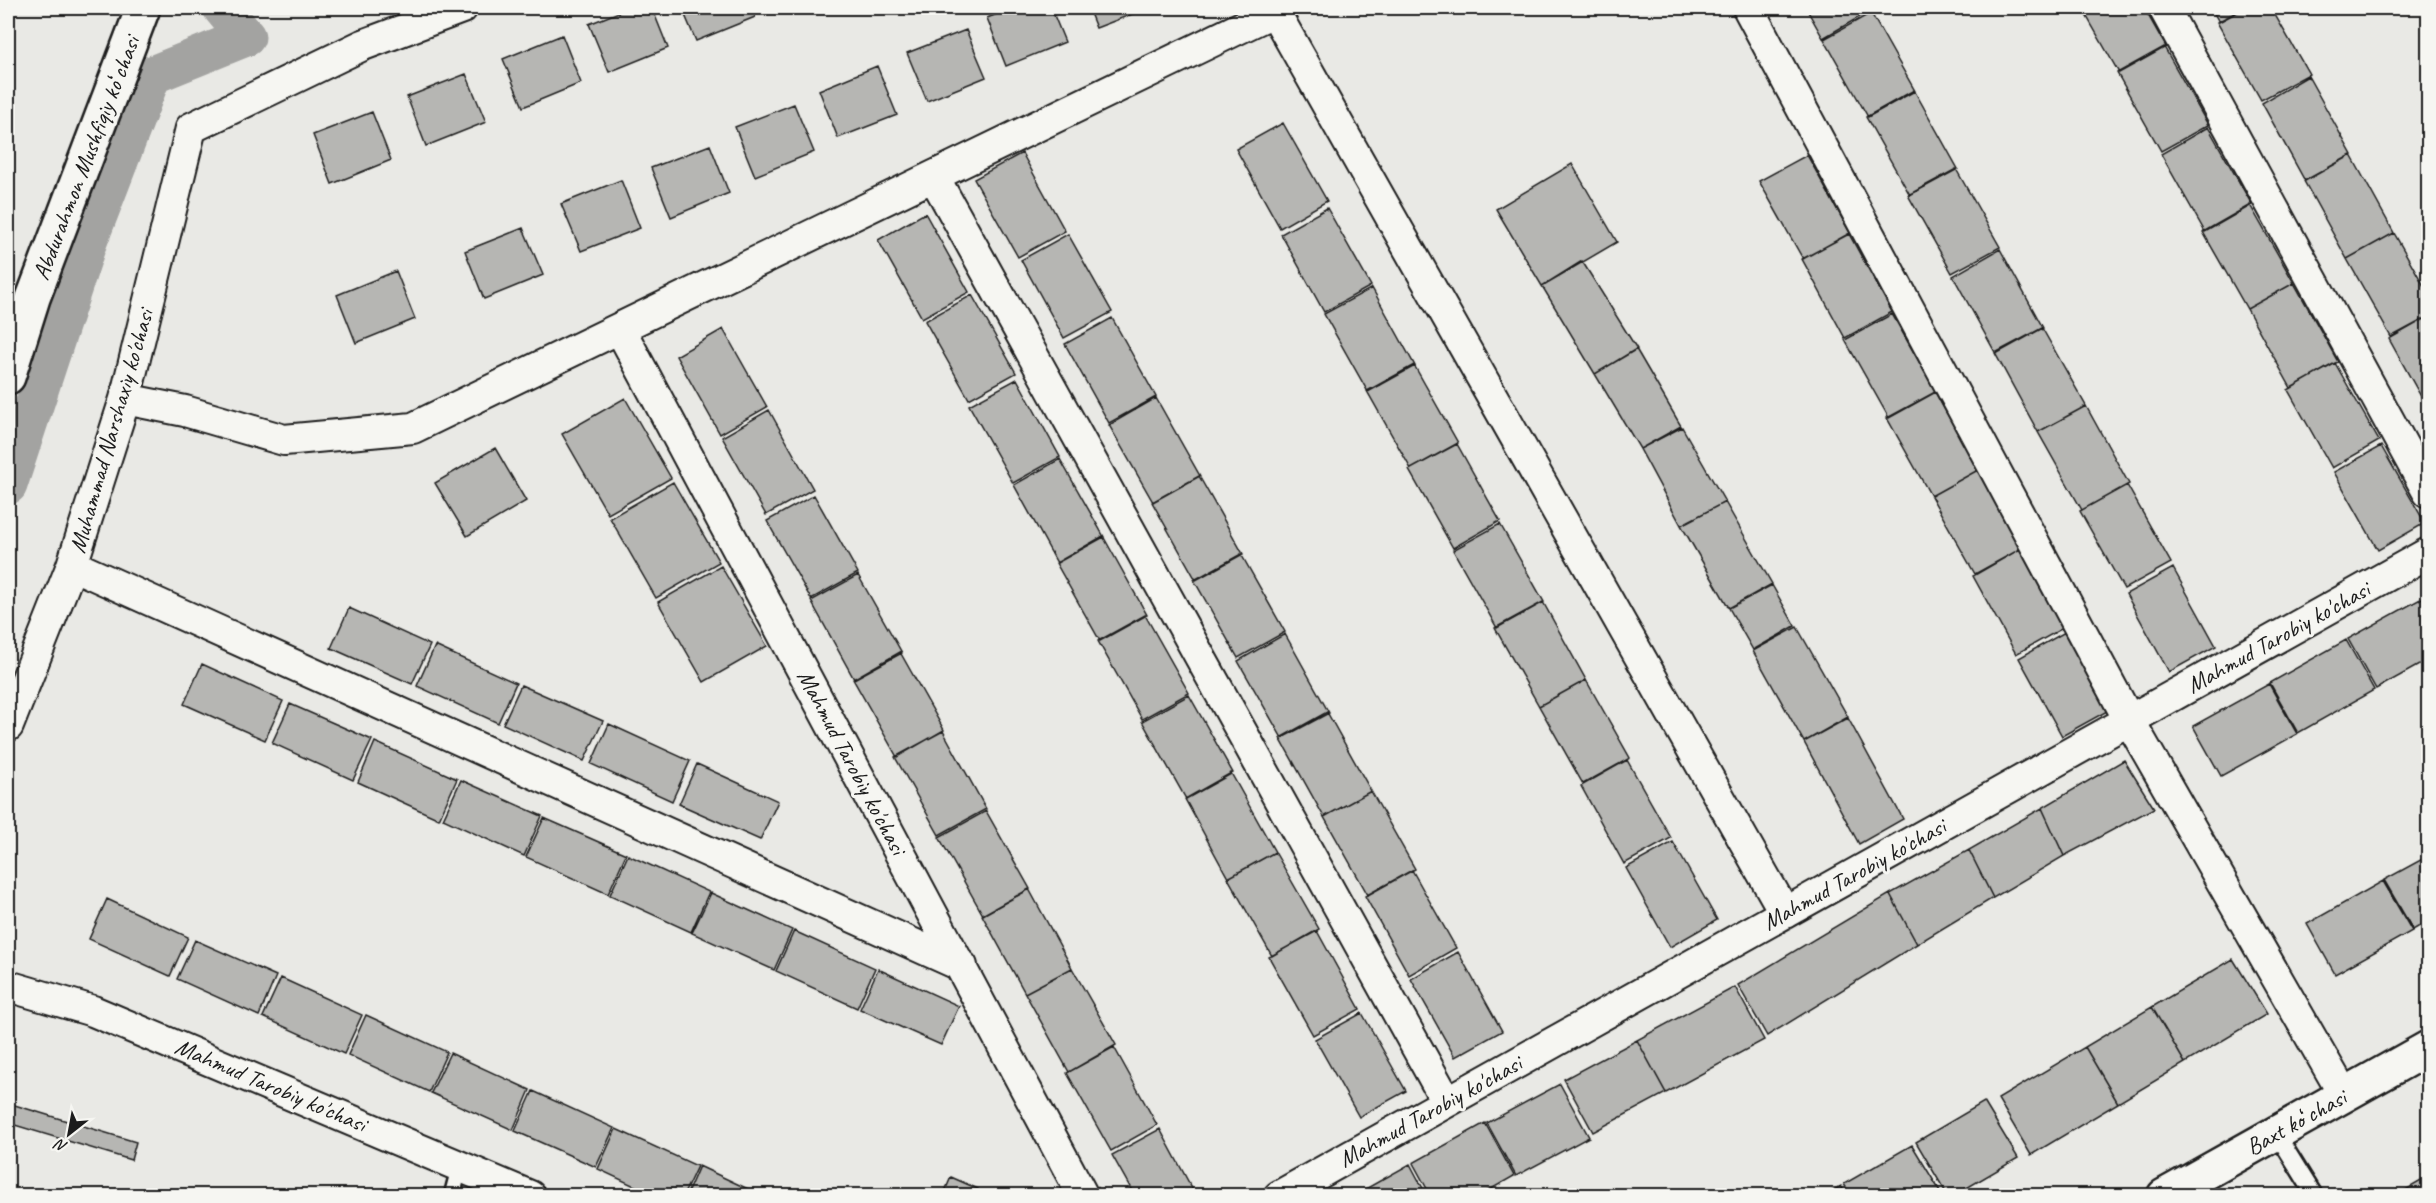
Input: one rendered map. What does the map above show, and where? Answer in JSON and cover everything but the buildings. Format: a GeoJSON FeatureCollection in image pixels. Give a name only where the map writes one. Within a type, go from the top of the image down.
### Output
{"type":"FeatureCollection","features":[{"type":"Feature","properties":{"kind":"street","name":"Abdurahmon Mushfiqiy koʻchasi"},"geometry":{"type":"LineString","coordinates":[[8,376],[33,298],[143,8]]}},
{"type":"Feature","properties":{"kind":"street","name":"Muhammad Narshaxiy ko'chasi"},"geometry":{"type":"LineString","coordinates":[[8,726],[72,565],[125,399],[191,128],[363,45],[462,8]]}},
{"type":"Feature","properties":{"kind":"street"},"geometry":{"type":"LineString","coordinates":[[1748,8],[2130,720],[2344,1095]]}},
{"type":"Feature","properties":{"kind":"street"},"geometry":{"type":"LineString","coordinates":[[2164,8],[2428,492]]}},
{"type":"Feature","properties":{"kind":"street"},"geometry":{"type":"LineString","coordinates":[[125,399],[185,411],[284,440],[413,428],[1278,9],[1785,913]]}},
{"type":"Feature","properties":{"kind":"street"},"geometry":{"type":"LineString","coordinates":[[934,177],[1447,1102]]}},
{"type":"Feature","properties":{"kind":"street","name":"Mahmud Tarobiy ko'chasi"},"geometry":{"type":"LineString","coordinates":[[620,329],[1083,1196]]}},
{"type":"Feature","properties":{"kind":"street","name":"Mahmud Tarobiy ko'chasi"},"geometry":{"type":"LineString","coordinates":[[1280,1196],[2428,553]]}},
{"type":"Feature","properties":{"kind":"street"},"geometry":{"type":"LineString","coordinates":[[72,565],[962,966]]}},
{"type":"Feature","properties":{"kind":"street","name":"Mahmud Tarobiy ko'chasi"},"geometry":{"type":"LineString","coordinates":[[8,986],[93,1011],[530,1196]]}},
{"type":"Feature","properties":{"kind":"street","name":"Baxt koʻchasi"},"geometry":{"type":"LineString","coordinates":[[2164,1196],[2428,1048]]}},
{"type":"Feature","properties":{"kind":"lane"},"geometry":{"type":"LineString","coordinates":[[2277,1133],[2315,1196]]}},
{"type":"Feature","properties":{"kind":"lane"},"geometry":{"type":"LineString","coordinates":[[452,1196],[460,1165]]}},
{"type":"Feature","properties":{"kind":"waterway"},"geometry":{"type":"LineString","coordinates":[[8,485],[87,244],[152,75],[246,37],[222,8]]}}]}
